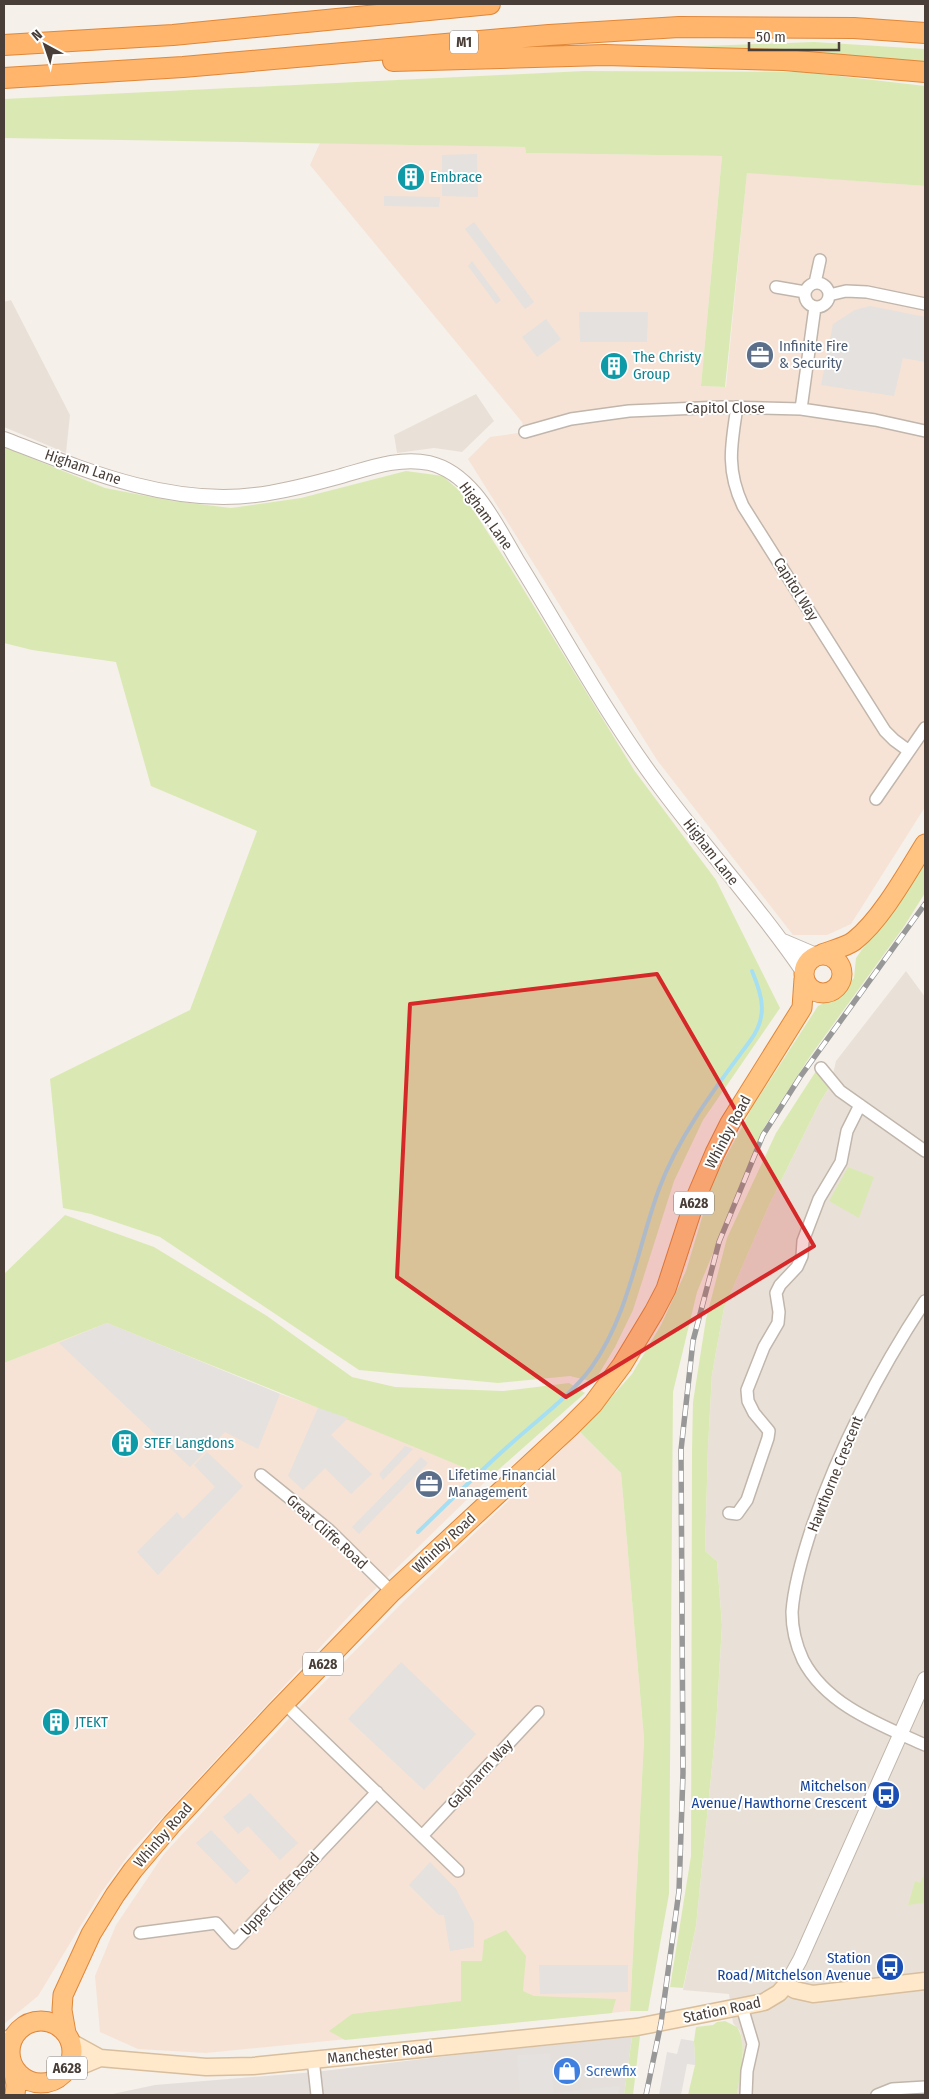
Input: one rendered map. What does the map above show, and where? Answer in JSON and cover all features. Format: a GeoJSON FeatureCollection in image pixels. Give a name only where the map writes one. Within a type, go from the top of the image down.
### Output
{"type":"FeatureCollection","features":[{"type":"Feature","properties":{"kind":"highway"},"geometry":{"type":"LineString","coordinates":[[173,35],[341,4]]}},
{"type":"Feature","properties":{"kind":"highway"},"geometry":{"type":"LineString","coordinates":[[4,45],[173,35],[490,4]]}},
{"type":"Feature","properties":{"kind":"highway","name":"M1"},"geometry":{"type":"LineString","coordinates":[[4,78],[184,66],[549,35],[679,27],[854,28],[925,34]]}},
{"type":"Feature","properties":{"kind":"highway","name":"M1"},"geometry":{"type":"LineString","coordinates":[[184,66],[605,55],[784,60],[925,72]]}},
{"type":"Feature","properties":{"kind":"highway","name":"Whinby Road"},"geometry":{"type":"LineString","coordinates":[[819,955],[853,942],[867,928],[897,890],[925,844]]}},
{"type":"Feature","properties":{"kind":"highway","name":"Whinby Road"},"geometry":{"type":"LineString","coordinates":[[68,2037],[62,2010],[63,1995],[91,1934],[133,1870],[172,1824],[284,1703],[392,1592],[593,1404],[622,1365],[642,1334],[666,1289],[695,1200],[730,1124],[802,1008],[832,991],[840,984],[853,942]]}},
{"type":"Feature","properties":{"kind":"highway"},"geometry":{"type":"LineString","coordinates":[[832,991],[827,993],[815,992],[807,984],[804,976],[807,962],[819,955],[828,954],[838,961],[843,973]]}},
{"type":"Feature","properties":{"kind":"highway","name":"Whinby Road"},"geometry":{"type":"LineString","coordinates":[[802,1008],[804,976]]}},
{"type":"Feature","properties":{"kind":"highway","name":"Whinby Road"},"geometry":{"type":"LineString","coordinates":[[28,2025],[63,1995]]}},
{"type":"Feature","properties":{"kind":"highway","name":"Manchester Road"},"geometry":{"type":"LineString","coordinates":[[28,2025],[49,2022],[60,2027],[68,2037]]}},
{"type":"Feature","properties":{"kind":"highway","name":"A628"},"geometry":{"type":"LineString","coordinates":[[15,2095],[16,2084],[10,2062],[11,2045],[14,2036],[28,2025]]}},
{"type":"Feature","properties":{"kind":"highway","name":"A628"},"geometry":{"type":"LineString","coordinates":[[60,2076],[72,2059],[68,2037]]}},
{"type":"Feature","properties":{"kind":"highway","name":"Manchester Road"},"geometry":{"type":"LineString","coordinates":[[10,2062],[21,2077],[31,2082],[44,2084],[60,2076]]}},
{"type":"Feature","properties":{"kind":"highway","name":"Manchester Road"},"geometry":{"type":"LineString","coordinates":[[37,2095],[60,2076]]}},
{"type":"Feature","properties":{"kind":"main road"},"geometry":{"type":"LineString","coordinates":[[786,1985],[795,1990],[813,1994],[925,1981]]}},
{"type":"Feature","properties":{"kind":"main road","name":"Station Road"},"geometry":{"type":"LineString","coordinates":[[661,2023],[764,2002],[772,1998],[786,1985]]}},
{"type":"Feature","properties":{"kind":"main road","name":"Manchester Road"},"geometry":{"type":"LineString","coordinates":[[68,2037],[100,2058],[206,2067],[253,2066],[661,2023]]}},
{"type":"Feature","properties":{"kind":"main road","name":"Manchester Road"},"geometry":{"type":"LineString","coordinates":[[60,2076],[100,2058]]}},
{"type":"Feature","properties":{"kind":"street"},"geometry":{"type":"LineString","coordinates":[[815,283],[820,260]]}},
{"type":"Feature","properties":{"kind":"street"},"geometry":{"type":"LineString","coordinates":[[815,283],[824,286],[828,295],[824,304],[815,306],[806,300],[805,292],[810,285],[815,283]]}},
{"type":"Feature","properties":{"kind":"street"},"geometry":{"type":"LineString","coordinates":[[776,287],[805,292]]}},
{"type":"Feature","properties":{"kind":"street"},"geometry":{"type":"LineString","coordinates":[[828,295],[854,291],[925,304]]}},
{"type":"Feature","properties":{"kind":"street"},"geometry":{"type":"LineString","coordinates":[[801,409],[815,306]]}},
{"type":"Feature","properties":{"kind":"street","name":"Capitol Close"},"geometry":{"type":"LineString","coordinates":[[525,432],[570,419],[629,411],[690,407],[801,409],[875,420],[925,431]]}},
{"type":"Feature","properties":{"kind":"street","name":"Capitol Way"},"geometry":{"type":"LineString","coordinates":[[737,407],[731,451],[731,472],[735,489],[743,506],[886,731],[894,740],[909,751]]}},
{"type":"Feature","properties":{"kind":"street","name":"Higham Lane"},"geometry":{"type":"LineString","coordinates":[[4,439],[111,479],[171,492],[212,497],[252,496],[297,488],[404,460],[431,463],[450,471],[466,483],[492,520],[594,687],[655,780],[783,941],[804,976]]}},
{"type":"Feature","properties":{"kind":"street"},"geometry":{"type":"LineString","coordinates":[[876,799],[925,728]]}},
{"type":"Feature","properties":{"kind":"street","name":"Higham Lane"},"geometry":{"type":"LineString","coordinates":[[783,941],[819,955]]}},
{"type":"Feature","properties":{"kind":"street"},"geometry":{"type":"LineString","coordinates":[[821,1068],[840,1091],[925,1151]]}},
{"type":"Feature","properties":{"kind":"street"},"geometry":{"type":"LineString","coordinates":[[729,1513],[737,1514],[747,1500],[768,1438],[769,1431],[754,1413],[748,1400],[747,1390],[764,1347],[778,1323],[779,1312],[776,1293],[797,1266],[802,1256],[803,1241],[819,1199],[841,1162],[847,1131],[860,1105]]}},
{"type":"Feature","properties":{"kind":"street","name":"Hawthorne Crescent"},"geometry":{"type":"LineString","coordinates":[[925,1300],[870,1390],[826,1486],[807,1543],[792,1612],[795,1639],[803,1660],[813,1675],[845,1704],[868,1719],[925,1745]]}},
{"type":"Feature","properties":{"kind":"street","name":"Great Cliffe Road"},"geometry":{"type":"LineString","coordinates":[[261,1475],[329,1530],[392,1592]]}},
{"type":"Feature","properties":{"kind":"street"},"geometry":{"type":"LineString","coordinates":[[786,1985],[804,1951],[925,1679]]}},
{"type":"Feature","properties":{"kind":"street"},"geometry":{"type":"LineString","coordinates":[[284,1703],[458,1871]]}},
{"type":"Feature","properties":{"kind":"street","name":"Galpharm Way"},"geometry":{"type":"LineString","coordinates":[[422,1836],[538,1712]]}},
{"type":"Feature","properties":{"kind":"street","name":"Upper Cliffe Road"},"geometry":{"type":"LineString","coordinates":[[140,1933],[216,1923],[234,1943],[377,1792]]}},
{"type":"Feature","properties":{"kind":"street"},"geometry":{"type":"LineString","coordinates":[[742,2008],[752,2044],[747,2071],[746,2095]]}},
{"type":"Feature","properties":{"kind":"street"},"geometry":{"type":"LineString","coordinates":[[4,2039],[28,2025]]}},
{"type":"Feature","properties":{"kind":"street"},"geometry":{"type":"LineString","coordinates":[[313,2059],[316,2095]]}},
{"type":"Feature","properties":{"kind":"street"},"geometry":{"type":"LineString","coordinates":[[877,2095],[892,2089],[925,2087]]}},
{"type":"Feature","properties":{"kind":"highlighted area"},"geometry":{"type":"Polygon","coordinates":[[[657,974],[814,1246],[566,1397],[397,1277],[410,1004],[657,974]]]}},
{"type":"Feature","properties":{"kind":"shaded area"},"geometry":{"type":"Polygon","coordinates":[[[320,143],[525,147],[526,153],[722,156],[701,386],[726,387],[747,172],[925,186],[925,807],[851,924],[827,935],[793,935],[657,760],[468,459],[490,437],[525,432],[522,422],[310,165],[320,143]]]}},
{"type":"Feature","properties":{"kind":"shaded area"},"geometry":{"type":"Polygon","coordinates":[[[477,154],[478,197],[442,196],[442,155],[477,154]]]}},
{"type":"Feature","properties":{"kind":"shaded area"},"geometry":{"type":"Polygon","coordinates":[[[384,196],[440,197],[439,207],[384,206],[384,196]]]}},
{"type":"Feature","properties":{"kind":"shaded area"},"geometry":{"type":"Polygon","coordinates":[[[474,222],[534,302],[525,309],[465,229],[474,222]]]}},
{"type":"Feature","properties":{"kind":"shaded area"},"geometry":{"type":"Polygon","coordinates":[[[472,261],[501,300],[496,304],[468,266],[472,261]]]}},
{"type":"Feature","properties":{"kind":"shaded area"},"geometry":{"type":"Polygon","coordinates":[[[11,300],[70,415],[66,453],[4,427],[4,302],[11,300]]]}},
{"type":"Feature","properties":{"kind":"shaded area"},"geometry":{"type":"Polygon","coordinates":[[[870,306],[925,317],[925,362],[903,358],[894,396],[821,385],[833,324],[855,310],[870,306]]]}},
{"type":"Feature","properties":{"kind":"shaded area"},"geometry":{"type":"Polygon","coordinates":[[[579,312],[648,312],[647,342],[580,342],[579,312]]]}},
{"type":"Feature","properties":{"kind":"shaded area"},"geometry":{"type":"Polygon","coordinates":[[[546,319],[561,339],[537,357],[522,337],[546,319]]]}},
{"type":"Feature","properties":{"kind":"shaded area"},"geometry":{"type":"Polygon","coordinates":[[[476,394],[494,421],[462,452],[434,448],[397,453],[394,435],[476,394]]]}},
{"type":"Feature","properties":{"kind":"shaded area"},"geometry":{"type":"Polygon","coordinates":[[[906,971],[925,997],[925,2095],[737,2095],[743,2057],[742,2039],[740,2031],[733,2023],[729,1994],[683,1990],[696,1926],[716,1727],[722,1625],[717,1561],[705,1551],[712,1374],[724,1308],[769,1205],[820,1102],[830,1086],[836,1061],[906,971]]]}},
{"type":"Feature","properties":{"kind":"shaded area"},"geometry":{"type":"Polygon","coordinates":[[[107,1323],[280,1394],[351,1419],[489,1478],[363,1601],[133,1849],[100,1894],[38,1996],[4,2024],[4,1363],[107,1323]]]}},
{"type":"Feature","properties":{"kind":"shaded area"},"geometry":{"type":"Polygon","coordinates":[[[107,1323],[280,1394],[258,1449],[225,1432],[190,1467],[59,1343],[107,1323]]]}},
{"type":"Feature","properties":{"kind":"shaded area"},"geometry":{"type":"Polygon","coordinates":[[[318,1408],[348,1418],[331,1435],[372,1474],[351,1494],[325,1468],[303,1490],[288,1476],[318,1408]]]}},
{"type":"Feature","properties":{"kind":"shaded area"},"geometry":{"type":"Polygon","coordinates":[[[580,1432],[621,1473],[644,1739],[630,2011],[206,2053],[138,2049],[100,2032],[95,1976],[116,1925],[164,1854],[294,1713],[403,1602],[580,1432]]]}},
{"type":"Feature","properties":{"kind":"shaded area"},"geometry":{"type":"Polygon","coordinates":[[[405,1446],[413,1449],[383,1480],[379,1474],[405,1446]]]}},
{"type":"Feature","properties":{"kind":"shaded area"},"geometry":{"type":"Polygon","coordinates":[[[207,1452],[243,1486],[158,1575],[137,1552],[177,1512],[183,1519],[215,1487],[194,1465],[207,1452]]]}},
{"type":"Feature","properties":{"kind":"shaded area"},"geometry":{"type":"Polygon","coordinates":[[[421,1457],[428,1463],[359,1534],[352,1527],[421,1457]]]}},
{"type":"Feature","properties":{"kind":"shaded area"},"geometry":{"type":"Polygon","coordinates":[[[401,1662],[476,1734],[424,1790],[348,1719],[401,1662]]]}},
{"type":"Feature","properties":{"kind":"shaded area"},"geometry":{"type":"Polygon","coordinates":[[[250,1793],[298,1843],[280,1860],[248,1826],[238,1834],[223,1817],[250,1793]]]}},
{"type":"Feature","properties":{"kind":"shaded area"},"geometry":{"type":"Polygon","coordinates":[[[211,1830],[250,1871],[236,1884],[196,1843],[211,1830]]]}},
{"type":"Feature","properties":{"kind":"shaded area"},"geometry":{"type":"Polygon","coordinates":[[[430,1862],[456,1889],[474,1923],[474,1947],[450,1951],[444,1915],[439,1915],[409,1885],[430,1862]]]}},
{"type":"Feature","properties":{"kind":"shaded area"},"geometry":{"type":"Polygon","coordinates":[[[539,1965],[628,1965],[628,1992],[540,1994],[539,1965]]]}},
{"type":"Feature","properties":{"kind":"shaded area"},"geometry":{"type":"Polygon","coordinates":[[[632,2037],[624,2095],[108,2095],[155,2085],[315,2072],[472,2053],[632,2037]]]}},
{"type":"Feature","properties":{"kind":"shaded area"},"geometry":{"type":"Polygon","coordinates":[[[681,2039],[694,2041],[695,2065],[687,2064],[681,2095],[659,2095],[667,2052],[677,2054],[681,2039]]]}},
{"type":"Feature","properties":{"kind":"shaded area"},"geometry":{"type":"Polygon","coordinates":[[[550,2053],[554,2093],[620,2086],[618,2095],[520,2095],[517,2055],[550,2053]]]}},
{"type":"Feature","properties":{"kind":"green space"},"geometry":{"type":"Polygon","coordinates":[[[814,42],[925,49],[925,64],[620,49],[814,42]]]}},
{"type":"Feature","properties":{"kind":"green space"},"geometry":{"type":"Polygon","coordinates":[[[584,71],[804,72],[925,86],[925,186],[747,173],[725,387],[701,386],[722,156],[526,153],[525,147],[4,138],[4,99],[584,71]]]}},
{"type":"Feature","properties":{"kind":"green space"},"geometry":{"type":"Polygon","coordinates":[[[4,447],[105,488],[173,501],[231,508],[301,498],[406,471],[443,476],[463,494],[634,770],[716,880],[780,1008],[703,1120],[674,1181],[633,1310],[615,1347],[594,1382],[570,1376],[498,1383],[359,1370],[160,1237],[91,1214],[63,1208],[50,1079],[190,1010],[257,831],[151,786],[116,662],[32,650],[4,643],[4,447]]]}},
{"type":"Feature","properties":{"kind":"green space"},"geometry":{"type":"Polygon","coordinates":[[[925,861],[925,893],[903,928],[811,1055],[765,1126],[697,1292],[673,1392],[669,1894],[648,2011],[630,2011],[644,1739],[621,1473],[580,1432],[632,1374],[661,1325],[686,1271],[713,1181],[753,1106],[818,1006],[840,995],[854,978],[856,958],[925,861]]]}},
{"type":"Feature","properties":{"kind":"green space"},"geometry":{"type":"Polygon","coordinates":[[[818,1068],[830,1086],[820,1102],[769,1205],[724,1308],[712,1374],[705,1551],[717,1561],[722,1625],[716,1727],[696,1926],[683,1988],[670,1987],[691,1856],[693,1402],[706,1319],[727,1238],[776,1133],[818,1068]]]}},
{"type":"Feature","properties":{"kind":"green space"},"geometry":{"type":"Polygon","coordinates":[[[848,1167],[874,1177],[859,1218],[829,1201],[848,1167]]]}},
{"type":"Feature","properties":{"kind":"green space"},"geometry":{"type":"Polygon","coordinates":[[[65,1215],[154,1247],[267,1316],[352,1377],[395,1387],[503,1391],[569,1383],[585,1393],[489,1478],[107,1323],[4,1363],[4,1274],[65,1215]]]}},
{"type":"Feature","properties":{"kind":"green space"},"geometry":{"type":"Polygon","coordinates":[[[925,1872],[925,1903],[908,1905],[915,1881],[920,1883],[925,1872]]]}},
{"type":"Feature","properties":{"kind":"green space"},"geometry":{"type":"Polygon","coordinates":[[[506,1930],[526,1956],[523,1991],[534,1996],[616,1999],[612,2013],[345,2040],[329,2031],[352,2014],[461,2001],[461,1961],[482,1961],[484,1940],[506,1930]]]}},
{"type":"Feature","properties":{"kind":"green space"},"geometry":{"type":"Polygon","coordinates":[[[725,2021],[737,2027],[741,2035],[743,2051],[737,2095],[688,2095],[695,2065],[694,2041],[696,2027],[725,2021]]]}},
{"type":"Feature","properties":{"kind":"green space"},"geometry":{"type":"Polygon","coordinates":[[[640,2036],[633,2095],[624,2095],[632,2037],[640,2036]]]}},
{"type":"Feature","properties":{"kind":"waterway"},"geometry":{"type":"LineString","coordinates":[[418,1532],[490,1463],[574,1388],[591,1368],[604,1348],[623,1304],[651,1212],[667,1169],[699,1112],[756,1032],[762,1007],[759,990],[752,971]]}},
{"type":"Feature","properties":{"kind":"railway"},"geometry":{"type":"LineString","coordinates":[[646,2095],[661,2023],[679,1891],[683,1773],[681,1450],[693,1341],[719,1242],[763,1135],[800,1077],[925,904]]}},
{"type":"Feature","properties":{"kind":"place","name":"Embrace"},"geometry":{"type":"Point","coordinates":[411,177]}},
{"type":"Feature","properties":{"kind":"place","name":"Infinite Fire & Security"},"geometry":{"type":"Point","coordinates":[760,355]}},
{"type":"Feature","properties":{"kind":"place","name":"The Christy Group"},"geometry":{"type":"Point","coordinates":[614,366]}},
{"type":"Feature","properties":{"kind":"place","name":"STEF Langdons"},"geometry":{"type":"Point","coordinates":[125,1443]}},
{"type":"Feature","properties":{"kind":"place","name":"Lifetime Financial Management"},"geometry":{"type":"Point","coordinates":[429,1484]}},
{"type":"Feature","properties":{"kind":"place","name":"JTEKT"},"geometry":{"type":"Point","coordinates":[56,1722]}},
{"type":"Feature","properties":{"kind":"place","name":"Mitchelson Avenue/Hawthorne Crescent"},"geometry":{"type":"Point","coordinates":[886,1795]}},
{"type":"Feature","properties":{"kind":"place","name":"Station Road/Mitchelson Avenue"},"geometry":{"type":"Point","coordinates":[890,1967]}},
{"type":"Feature","properties":{"kind":"place","name":"Screwfix"},"geometry":{"type":"Point","coordinates":[567,2071]}}]}
